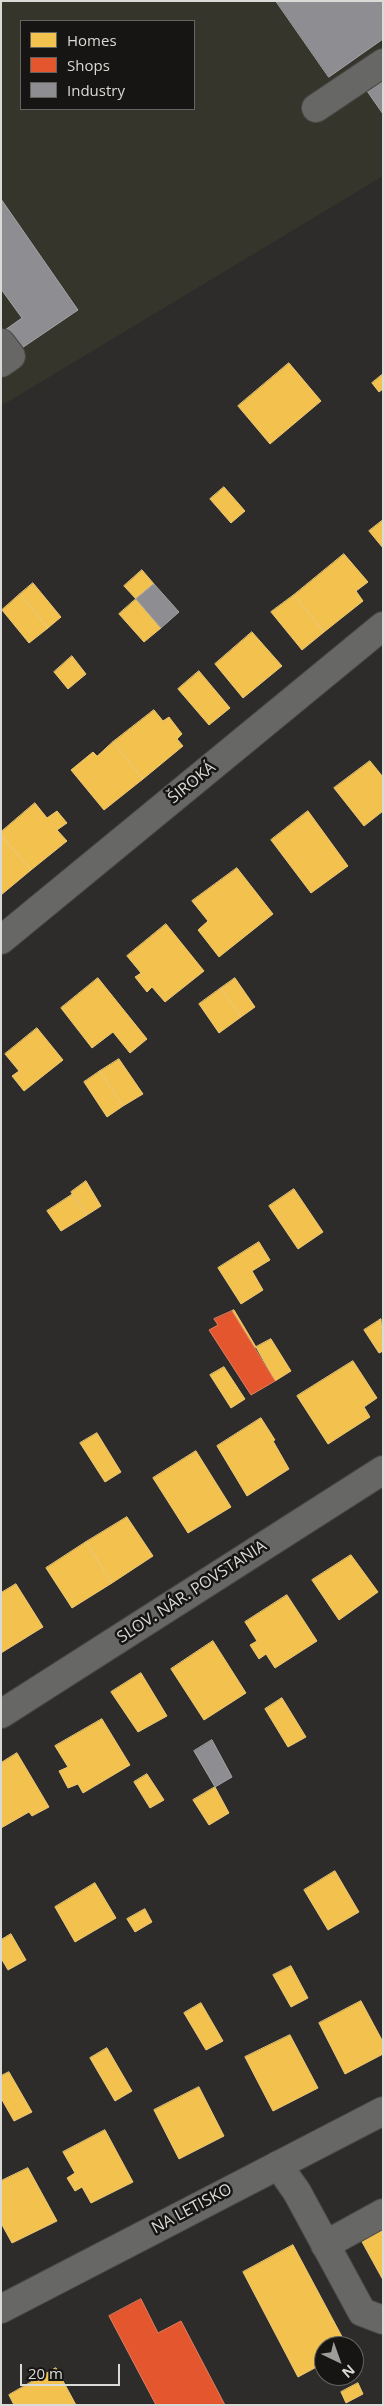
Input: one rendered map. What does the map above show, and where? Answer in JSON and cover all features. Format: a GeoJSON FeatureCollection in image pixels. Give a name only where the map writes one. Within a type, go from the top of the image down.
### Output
{"type":"FeatureCollection","features":[{"type":"Feature","properties":{"kind":"street"},"geometry":{"type":"LineString","coordinates":[[316,108],[383,62]]}},
{"type":"Feature","properties":{"kind":"street"},"geometry":{"type":"LineString","coordinates":[[1,343],[11,356],[1,363]]}},
{"type":"Feature","properties":{"kind":"street","name":"ŠIROKÁ"},"geometry":{"type":"LineString","coordinates":[[1,940],[378,638]]}},
{"type":"Feature","properties":{"kind":"street","name":"SLOV. NÁR. POVSTANIA"},"geometry":{"type":"LineString","coordinates":[[1,1714],[383,1470]]}},
{"type":"Feature","properties":{"kind":"street","name":"NA LETISKO"},"geometry":{"type":"LineString","coordinates":[[1,2309],[383,2110]]}},
{"type":"Feature","properties":{"kind":"street"},"geometry":{"type":"LineString","coordinates":[[278,2165],[297,2192],[362,2312],[383,2320]]}},
{"type":"Feature","properties":{"kind":"street"},"geometry":{"type":"LineString","coordinates":[[325,2245],[383,2213]]}},
{"type":"Feature","properties":{"kind":"shaded area"},"geometry":{"type":"Polygon","coordinates":[[[1,1],[383,1],[383,176],[1,406],[1,1]]]}},
{"type":"Feature","properties":{"kind":"building: Homes"},"geometry":{"type":"Polygon","coordinates":[[[289,363],[321,401],[270,444],[238,406],[289,363]]]}},
{"type":"Feature","properties":{"kind":"building: Homes"},"geometry":{"type":"Polygon","coordinates":[[[383,374],[383,389],[379,392],[372,383],[383,374]]]}},
{"type":"Feature","properties":{"kind":"building: Homes"},"geometry":{"type":"Polygon","coordinates":[[[224,487],[245,511],[231,523],[210,499],[224,487]]]}},
{"type":"Feature","properties":{"kind":"building: Homes"},"geometry":{"type":"Polygon","coordinates":[[[383,520],[383,548],[369,531],[383,520]]]}},
{"type":"Feature","properties":{"kind":"building: Homes"},"geometry":{"type":"Polygon","coordinates":[[[344,554],[368,582],[356,591],[363,601],[324,632],[294,595],[344,554]]]}},
{"type":"Feature","properties":{"kind":"building: Homes"},"geometry":{"type":"Polygon","coordinates":[[[142,570],[154,584],[136,599],[124,586],[142,570]]]}},
{"type":"Feature","properties":{"kind":"building: Homes"},"geometry":{"type":"Polygon","coordinates":[[[33,583],[61,617],[48,628],[20,594],[33,583]]]}},
{"type":"Feature","properties":{"kind":"building: Homes"},"geometry":{"type":"Polygon","coordinates":[[[20,594],[48,628],[29,643],[2,610],[20,594]]]}},
{"type":"Feature","properties":{"kind":"building: Homes"},"geometry":{"type":"Polygon","coordinates":[[[294,595],[324,632],[302,650],[271,612],[294,595]]]}},
{"type":"Feature","properties":{"kind":"building: Homes"},"geometry":{"type":"Polygon","coordinates":[[[136,599],[161,628],[144,642],[119,614],[136,599]]]}},
{"type":"Feature","properties":{"kind":"building: Homes"},"geometry":{"type":"Polygon","coordinates":[[[252,632],[282,666],[243,698],[215,664],[252,632]]]}},
{"type":"Feature","properties":{"kind":"building: Homes"},"geometry":{"type":"Polygon","coordinates":[[[72,656],[86,674],[68,689],[54,672],[72,656]]]}},
{"type":"Feature","properties":{"kind":"building: Homes"},"geometry":{"type":"Polygon","coordinates":[[[199,671],[230,708],[209,725],[178,689],[199,671]]]}},
{"type":"Feature","properties":{"kind":"building: Homes"},"geometry":{"type":"Polygon","coordinates":[[[154,710],[163,721],[169,717],[182,734],[177,739],[183,746],[143,779],[113,742],[154,710]]]}},
{"type":"Feature","properties":{"kind":"building: Homes"},"geometry":{"type":"Polygon","coordinates":[[[113,742],[143,779],[104,810],[71,770],[93,752],[97,756],[113,742]]]}},
{"type":"Feature","properties":{"kind":"building: Homes"},"geometry":{"type":"Polygon","coordinates":[[[370,761],[383,777],[383,811],[364,826],[334,788],[370,761]]]}},
{"type":"Feature","properties":{"kind":"building: Homes"},"geometry":{"type":"Polygon","coordinates":[[[35,803],[47,818],[57,811],[67,823],[57,830],[67,841],[31,870],[1,835],[1,832],[35,803]]]}},
{"type":"Feature","properties":{"kind":"building: Homes"},"geometry":{"type":"Polygon","coordinates":[[[308,811],[348,866],[311,893],[271,840],[308,811]]]}},
{"type":"Feature","properties":{"kind":"building: Homes"},"geometry":{"type":"Polygon","coordinates":[[[1,835],[31,870],[1,895],[1,835]]]}},
{"type":"Feature","properties":{"kind":"building: Homes"},"geometry":{"type":"Polygon","coordinates":[[[237,868],[273,914],[219,957],[198,930],[208,921],[192,901],[237,868]]]}},
{"type":"Feature","properties":{"kind":"building: Homes"},"geometry":{"type":"Polygon","coordinates":[[[166,924],[204,971],[165,1002],[152,987],[147,992],[135,977],[141,973],[127,956],[166,924]]]}},
{"type":"Feature","properties":{"kind":"building: Homes"},"geometry":{"type":"Polygon","coordinates":[[[98,978],[147,1039],[130,1053],[113,1032],[92,1048],[61,1008],[98,978]]]}},
{"type":"Feature","properties":{"kind":"building: Homes"},"geometry":{"type":"Polygon","coordinates":[[[235,978],[255,1007],[241,1017],[221,988],[235,978]]]}},
{"type":"Feature","properties":{"kind":"building: Homes"},"geometry":{"type":"Polygon","coordinates":[[[221,988],[241,1017],[219,1033],[199,1004],[221,988]]]}},
{"type":"Feature","properties":{"kind":"building: Homes"},"geometry":{"type":"Polygon","coordinates":[[[37,1028],[63,1060],[24,1091],[12,1076],[19,1071],[5,1054],[37,1028]]]}},
{"type":"Feature","properties":{"kind":"building: Homes"},"geometry":{"type":"Polygon","coordinates":[[[119,1059],[143,1094],[123,1106],[100,1071],[119,1059]]]}},
{"type":"Feature","properties":{"kind":"building: Homes"},"geometry":{"type":"Polygon","coordinates":[[[100,1071],[123,1106],[107,1117],[84,1082],[100,1071]]]}},
{"type":"Feature","properties":{"kind":"building: Homes"},"geometry":{"type":"Polygon","coordinates":[[[86,1181],[101,1206],[87,1215],[71,1192],[86,1181]]]}},
{"type":"Feature","properties":{"kind":"building: Homes"},"geometry":{"type":"Polygon","coordinates":[[[294,1189],[323,1232],[298,1249],[269,1206],[294,1189]]]}},
{"type":"Feature","properties":{"kind":"building: Homes"},"geometry":{"type":"Polygon","coordinates":[[[73,1194],[87,1215],[61,1231],[47,1211],[73,1194]]]}},
{"type":"Feature","properties":{"kind":"building: Homes"},"geometry":{"type":"Polygon","coordinates":[[[259,1242],[270,1260],[252,1271],[263,1290],[241,1304],[218,1268],[259,1242]]]}},
{"type":"Feature","properties":{"kind":"building: Homes"},"geometry":{"type":"Polygon","coordinates":[[[234,1310],[256,1347],[254,1348],[232,1311],[234,1310]]]}},
{"type":"Feature","properties":{"kind":"building: Homes"},"geometry":{"type":"Polygon","coordinates":[[[381,1319],[383,1351],[379,1353],[364,1330],[381,1319]]]}},
{"type":"Feature","properties":{"kind":"building: Homes"},"geometry":{"type":"Polygon","coordinates":[[[271,1339],[291,1371],[275,1381],[256,1347],[271,1339]]]}},
{"type":"Feature","properties":{"kind":"building: Homes"},"geometry":{"type":"Polygon","coordinates":[[[353,1361],[377,1398],[364,1407],[370,1417],[328,1444],[297,1396],[353,1361]]]}},
{"type":"Feature","properties":{"kind":"building: Homes"},"geometry":{"type":"Polygon","coordinates":[[[224,1367],[245,1399],[231,1408],[210,1375],[224,1367]]]}},
{"type":"Feature","properties":{"kind":"building: Homes"},"geometry":{"type":"Polygon","coordinates":[[[261,1418],[275,1440],[273,1441],[289,1469],[247,1496],[217,1446],[261,1418]]]}},
{"type":"Feature","properties":{"kind":"building: Homes"},"geometry":{"type":"Polygon","coordinates":[[[97,1433],[121,1472],[105,1482],[80,1443],[97,1433]]]}},
{"type":"Feature","properties":{"kind":"building: Homes"},"geometry":{"type":"Polygon","coordinates":[[[196,1451],[231,1507],[188,1533],[153,1478],[196,1451]]]}},
{"type":"Feature","properties":{"kind":"building: Homes"},"geometry":{"type":"Polygon","coordinates":[[[127,1517],[153,1556],[112,1583],[86,1542],[127,1517]]]}},
{"type":"Feature","properties":{"kind":"building: Homes"},"geometry":{"type":"Polygon","coordinates":[[[86,1542],[112,1583],[72,1608],[46,1568],[86,1542]]]}},
{"type":"Feature","properties":{"kind":"building: Homes"},"geometry":{"type":"Polygon","coordinates":[[[351,1555],[378,1592],[339,1620],[312,1580],[351,1555]]]}},
{"type":"Feature","properties":{"kind":"building: Homes"},"geometry":{"type":"Polygon","coordinates":[[[16,1584],[43,1627],[1,1653],[1,1593],[16,1584]]]}},
{"type":"Feature","properties":{"kind":"building: Homes"},"geometry":{"type":"Polygon","coordinates":[[[287,1595],[317,1641],[275,1668],[266,1654],[259,1659],[250,1645],[257,1641],[245,1622],[287,1595]]]}},
{"type":"Feature","properties":{"kind":"building: Homes"},"geometry":{"type":"Polygon","coordinates":[[[213,1641],[246,1693],[204,1720],[171,1669],[213,1641]]]}},
{"type":"Feature","properties":{"kind":"building: Homes"},"geometry":{"type":"Polygon","coordinates":[[[141,1673],[167,1716],[138,1732],[111,1692],[141,1673]]]}},
{"type":"Feature","properties":{"kind":"building: Homes"},"geometry":{"type":"Polygon","coordinates":[[[282,1698],[306,1737],[288,1747],[265,1709],[282,1698]]]}},
{"type":"Feature","properties":{"kind":"building: Homes"},"geometry":{"type":"Polygon","coordinates":[[[102,1719],[130,1765],[83,1793],[78,1784],[68,1788],[59,1771],[68,1767],[55,1746],[102,1719]]]}},
{"type":"Feature","properties":{"kind":"building: Homes"},"geometry":{"type":"Polygon","coordinates":[[[17,1753],[49,1807],[32,1816],[29,1812],[1,1828],[1,1763],[17,1753]]]}},
{"type":"Feature","properties":{"kind":"building: Homes"},"geometry":{"type":"Polygon","coordinates":[[[147,1774],[164,1800],[150,1808],[134,1782],[147,1774]]]}},
{"type":"Feature","properties":{"kind":"building: Homes"},"geometry":{"type":"Polygon","coordinates":[[[215,1787],[229,1813],[209,1825],[193,1800],[215,1787]]]}},
{"type":"Feature","properties":{"kind":"building: Homes"},"geometry":{"type":"Polygon","coordinates":[[[335,1871],[359,1912],[328,1930],[304,1890],[335,1871]]]}},
{"type":"Feature","properties":{"kind":"building: Homes"},"geometry":{"type":"Polygon","coordinates":[[[95,1883],[116,1918],[75,1942],[55,1907],[95,1883]]]}},
{"type":"Feature","properties":{"kind":"building: Homes"},"geometry":{"type":"Polygon","coordinates":[[[145,1909],[152,1922],[135,1932],[127,1919],[145,1909]]]}},
{"type":"Feature","properties":{"kind":"building: Homes"},"geometry":{"type":"Polygon","coordinates":[[[11,1934],[26,1960],[8,1970],[1,1958],[1,1940],[11,1934]]]}},
{"type":"Feature","properties":{"kind":"building: Homes"},"geometry":{"type":"Polygon","coordinates":[[[291,1966],[308,1998],[291,2007],[273,1975],[291,1966]]]}},
{"type":"Feature","properties":{"kind":"building: Homes"},"geometry":{"type":"Polygon","coordinates":[[[361,2001],[383,2042],[383,2054],[345,2074],[319,2023],[361,2001]]]}},
{"type":"Feature","properties":{"kind":"building: Homes"},"geometry":{"type":"Polygon","coordinates":[[[201,2003],[223,2041],[206,2050],[184,2013],[201,2003]]]}},
{"type":"Feature","properties":{"kind":"building: Homes"},"geometry":{"type":"Polygon","coordinates":[[[290,2035],[318,2088],[273,2111],[245,2057],[290,2035]]]}},
{"type":"Feature","properties":{"kind":"building: Homes"},"geometry":{"type":"Polygon","coordinates":[[[107,2048],[132,2091],[115,2101],[90,2058],[107,2048]]]}},
{"type":"Feature","properties":{"kind":"building: Homes"},"geometry":{"type":"Polygon","coordinates":[[[9,2072],[32,2112],[14,2121],[1,2098],[1,2076],[9,2072]]]}},
{"type":"Feature","properties":{"kind":"building: Homes"},"geometry":{"type":"Polygon","coordinates":[[[199,2087],[224,2136],[179,2159],[154,2110],[199,2087]]]}},
{"type":"Feature","properties":{"kind":"building: Homes"},"geometry":{"type":"Polygon","coordinates":[[[105,2130],[133,2182],[91,2203],[82,2187],[75,2191],[67,2178],[75,2173],[63,2152],[105,2130]]]}},
{"type":"Feature","properties":{"kind":"building: Homes"},"geometry":{"type":"Polygon","coordinates":[[[28,2168],[57,2221],[12,2243],[1,2223],[1,2181],[28,2168]]]}},
{"type":"Feature","properties":{"kind":"building: Homes"},"geometry":{"type":"Polygon","coordinates":[[[383,2228],[383,2280],[361,2240],[383,2228]]]}},
{"type":"Feature","properties":{"kind":"building: Homes"},"geometry":{"type":"Polygon","coordinates":[[[293,2245],[342,2336],[314,2336],[314,2368],[298,2377],[243,2272],[293,2245]]]}},
{"type":"Feature","properties":{"kind":"building: Homes"},"geometry":{"type":"Polygon","coordinates":[[[56,2368],[76,2405],[14,2405],[9,2395],[56,2368]]]}},
{"type":"Feature","properties":{"kind":"building: Homes"},"geometry":{"type":"Polygon","coordinates":[[[352,2386],[359,2386],[363,2394],[346,2403],[341,2392],[352,2386]]]}},
{"type":"Feature","properties":{"kind":"building: Shops"},"geometry":{"type":"Polygon","coordinates":[[[232,1311],[275,1381],[251,1395],[209,1330],[218,1325],[214,1319],[232,1311]]]}},
{"type":"Feature","properties":{"kind":"building: Shops"},"geometry":{"type":"Polygon","coordinates":[[[141,2299],[158,2333],[181,2321],[225,2405],[156,2405],[109,2316],[141,2299]]]}},
{"type":"Feature","properties":{"kind":"building: Industry"},"geometry":{"type":"Polygon","coordinates":[[[276,1],[383,1],[383,39],[329,77],[276,1]]]}},
{"type":"Feature","properties":{"kind":"building: Industry"},"geometry":{"type":"Polygon","coordinates":[[[383,76],[383,114],[365,88],[383,76]]]}},
{"type":"Feature","properties":{"kind":"building: Industry"},"geometry":{"type":"Polygon","coordinates":[[[1,199],[78,310],[19,350],[5,330],[22,318],[1,289],[1,199]]]}},
{"type":"Feature","properties":{"kind":"building: Industry"},"geometry":{"type":"Polygon","coordinates":[[[154,584],[179,612],[161,628],[136,599],[154,584]]]}},
{"type":"Feature","properties":{"kind":"building: Industry"},"geometry":{"type":"Polygon","coordinates":[[[212,1740],[232,1777],[215,1787],[194,1751],[212,1740]]]}}]}
